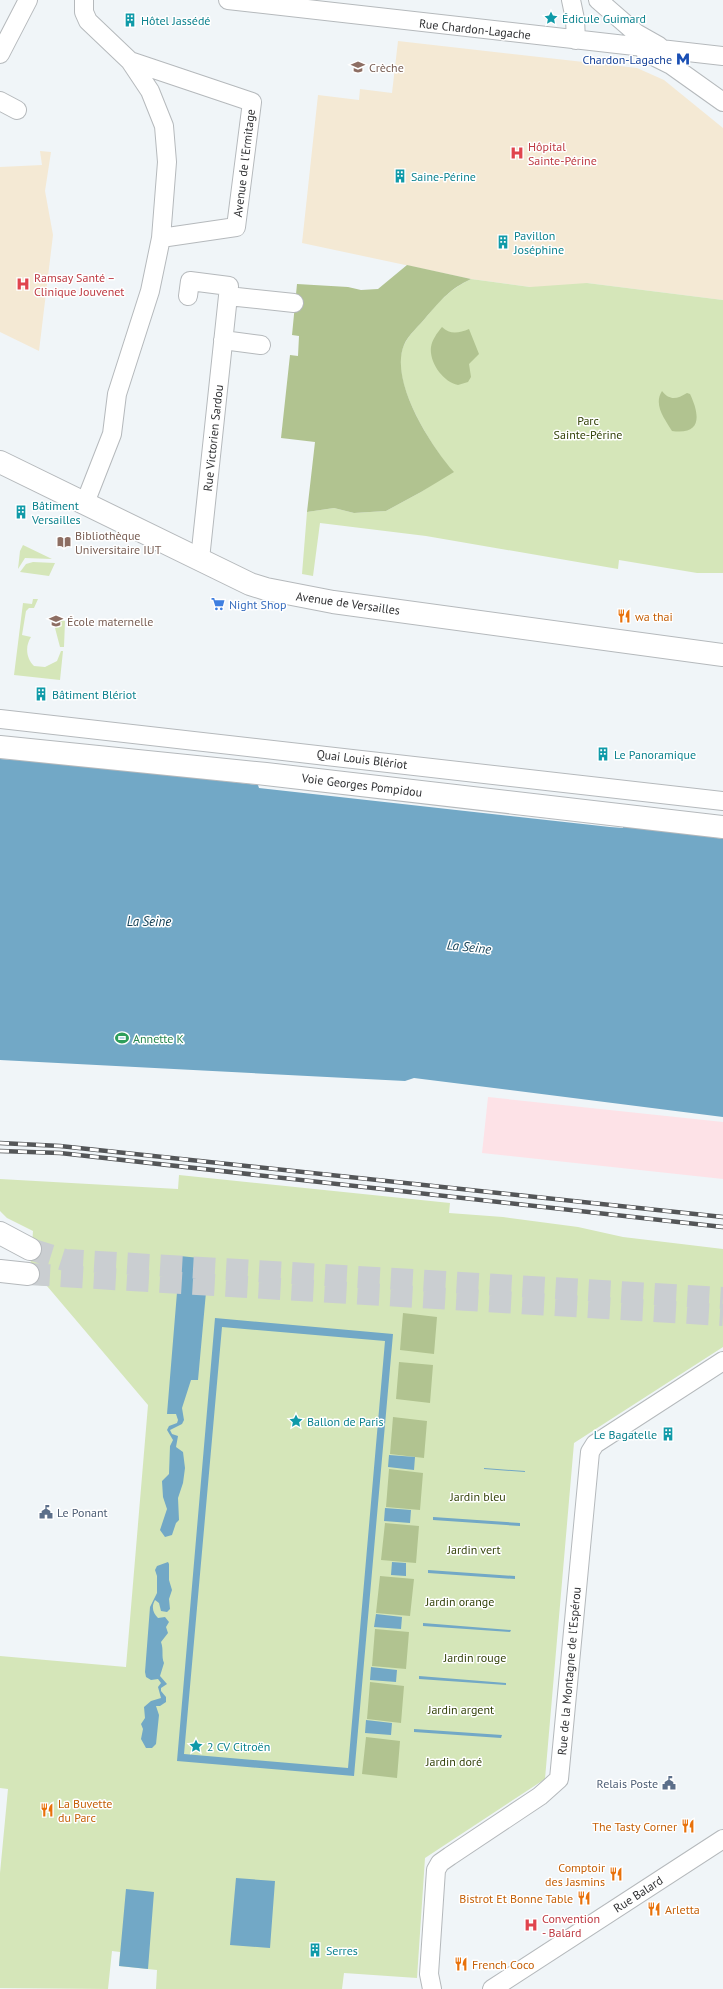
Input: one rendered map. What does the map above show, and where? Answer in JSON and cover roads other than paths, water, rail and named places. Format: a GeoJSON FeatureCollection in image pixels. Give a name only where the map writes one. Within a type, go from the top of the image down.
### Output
{"type":"FeatureCollection","features":[{"type":"Feature","properties":{"kind":"main road","name":"Avenue de Versailles"},"geometry":{"type":"LineString","coordinates":[[0,462],[250,584],[304,597],[723,655]]}},
{"type":"Feature","properties":{"kind":"main road","name":"Voie Georges Pompidou"},"geometry":{"type":"LineString","coordinates":[[0,747],[266,774],[723,827]]}},
{"type":"Feature","properties":{"kind":"main road"},"geometry":{"type":"LineString","coordinates":[[0,1233],[30,1249]]}},
{"type":"Feature","properties":{"kind":"main road"},"geometry":{"type":"LineString","coordinates":[[0,1271],[28,1274]]}},
{"type":"Feature","properties":{"kind":"street"},"geometry":{"type":"LineString","coordinates":[[0,54],[28,0]]}},
{"type":"Feature","properties":{"kind":"street"},"geometry":{"type":"LineString","coordinates":[[84,0],[84,12],[88,21],[130,61],[150,91],[164,126],[167,162],[160,238],[150,291],[117,394],[112,434],[85,503]]}},
{"type":"Feature","properties":{"kind":"street","name":"Rue Chardon-Lagache"},"geometry":{"type":"LineString","coordinates":[[228,0],[718,56]]}},
{"type":"Feature","properties":{"kind":"street"},"geometry":{"type":"LineString","coordinates":[[571,0],[575,19],[576,40]]}},
{"type":"Feature","properties":{"kind":"street"},"geometry":{"type":"LineString","coordinates":[[598,0],[636,33],[667,50]]}},
{"type":"Feature","properties":{"kind":"street"},"geometry":{"type":"LineString","coordinates":[[632,46],[709,86]]}},
{"type":"Feature","properties":{"kind":"street"},"geometry":{"type":"LineString","coordinates":[[718,56],[697,59],[692,69],[723,102]]}},
{"type":"Feature","properties":{"kind":"street","name":"Avenue de l'Ermitage"},"geometry":{"type":"LineString","coordinates":[[130,61],[252,102],[236,228],[160,238]]}},
{"type":"Feature","properties":{"kind":"street"},"geometry":{"type":"LineString","coordinates":[[0,101],[17,110]]}},
{"type":"Feature","properties":{"kind":"street"},"geometry":{"type":"LineString","coordinates":[[188,296],[190,281],[229,286],[228,296],[294,303]]}},
{"type":"Feature","properties":{"kind":"street","name":"Rue Victorien Sardou"},"geometry":{"type":"LineString","coordinates":[[200,560],[228,296]]}},
{"type":"Feature","properties":{"kind":"street"},"geometry":{"type":"LineString","coordinates":[[223,340],[261,345]]}},
{"type":"Feature","properties":{"kind":"street","name":"Quai Louis Blériot"},"geometry":{"type":"LineString","coordinates":[[0,719],[723,801]]}},
{"type":"Feature","properties":{"kind":"street","name":"Rue de la Montagne de l'Espérou"},"geometry":{"type":"LineString","coordinates":[[432,1989],[429,1974],[436,1870],[440,1863],[540,1796],[559,1780],[590,1452],[595,1444],[723,1361]]}},
{"type":"Feature","properties":{"kind":"street","name":"Rue Balard"},"geometry":{"type":"LineString","coordinates":[[492,1989],[723,1839]]}},
{"type":"Feature","properties":{"kind":"water","name":"La Seine"},"geometry":{"type":"Polygon","coordinates":[[[0,759],[54,762],[258,785],[259,788],[610,827],[623,828],[623,826],[723,839],[723,1117],[414,1078],[405,1081],[0,1060],[0,759]]]}},
{"type":"Feature","properties":{"kind":"water"},"geometry":{"type":"Polygon","coordinates":[[[180,1256],[209,1259],[198,1380],[191,1380],[182,1408],[184,1420],[182,1424],[170,1430],[172,1434],[178,1436],[176,1447],[183,1452],[185,1468],[183,1483],[178,1498],[179,1520],[176,1523],[172,1535],[165,1537],[160,1530],[167,1509],[163,1497],[162,1481],[169,1474],[170,1446],[173,1440],[167,1430],[169,1426],[177,1423],[178,1420],[176,1414],[167,1414],[180,1256]]]}},
{"type":"Feature","properties":{"kind":"water"},"geometry":{"type":"Polygon","coordinates":[[[215,1318],[393,1334],[354,1776],[177,1761],[215,1318]],[[222,1327],[184,1754],[348,1768],[385,1341],[222,1327]]]}},
{"type":"Feature","properties":{"kind":"water"},"geometry":{"type":"Polygon","coordinates":[[[389,1455],[415,1457],[414,1470],[388,1467],[389,1455]]]}},
{"type":"Feature","properties":{"kind":"water"},"geometry":{"type":"Polygon","coordinates":[[[484,1469],[525,1471],[525,1472],[484,1469]]]}},
{"type":"Feature","properties":{"kind":"water"},"geometry":{"type":"Polygon","coordinates":[[[385,1508],[411,1510],[410,1523],[384,1521],[385,1508]]]}},
{"type":"Feature","properties":{"kind":"water"},"geometry":{"type":"Polygon","coordinates":[[[433,1517],[520,1523],[520,1526],[433,1520],[433,1517]]]}},
{"type":"Feature","properties":{"kind":"water"},"geometry":{"type":"Polygon","coordinates":[[[168,1562],[169,1580],[172,1590],[169,1599],[170,1609],[167,1612],[161,1611],[159,1603],[155,1600],[153,1607],[158,1618],[165,1617],[169,1622],[166,1627],[168,1633],[161,1642],[164,1663],[160,1676],[167,1684],[161,1688],[161,1691],[166,1697],[166,1702],[160,1706],[156,1706],[159,1715],[156,1744],[152,1748],[146,1748],[141,1739],[143,1729],[141,1724],[145,1718],[144,1707],[151,1701],[161,1698],[158,1687],[161,1683],[158,1679],[151,1680],[146,1677],[145,1672],[150,1607],[157,1593],[157,1576],[155,1570],[157,1566],[168,1562]]]}},
{"type":"Feature","properties":{"kind":"water"},"geometry":{"type":"Polygon","coordinates":[[[392,1562],[406,1563],[406,1576],[391,1575],[392,1562]]]}},
{"type":"Feature","properties":{"kind":"water"},"geometry":{"type":"Polygon","coordinates":[[[428,1570],[515,1576],[515,1579],[428,1573],[428,1570]]]}},
{"type":"Feature","properties":{"kind":"water"},"geometry":{"type":"Polygon","coordinates":[[[376,1614],[402,1617],[401,1629],[374,1627],[376,1614]]]}},
{"type":"Feature","properties":{"kind":"water"},"geometry":{"type":"Polygon","coordinates":[[[423,1623],[511,1630],[510,1632],[423,1626],[423,1623]]]}},
{"type":"Feature","properties":{"kind":"water"},"geometry":{"type":"Polygon","coordinates":[[[371,1667],[397,1670],[396,1682],[370,1680],[371,1667]]]}},
{"type":"Feature","properties":{"kind":"water"},"geometry":{"type":"Polygon","coordinates":[[[419,1676],[506,1683],[506,1685],[419,1679],[419,1676]]]}},
{"type":"Feature","properties":{"kind":"water"},"geometry":{"type":"Polygon","coordinates":[[[366,1720],[392,1723],[391,1735],[365,1733],[366,1720]]]}},
{"type":"Feature","properties":{"kind":"water"},"geometry":{"type":"Polygon","coordinates":[[[414,1729],[502,1735],[501,1738],[414,1732],[414,1729]]]}},
{"type":"Feature","properties":{"kind":"water"},"geometry":{"type":"Polygon","coordinates":[[[236,1878],[275,1881],[270,1948],[230,1945],[236,1878]]]}},
{"type":"Feature","properties":{"kind":"water"},"geometry":{"type":"Polygon","coordinates":[[[126,1889],[154,1892],[148,1969],[119,1966],[126,1889]]]}},
{"type":"Feature","properties":{"kind":"tunnel"},"geometry":{"type":"LineString","coordinates":[[30,1249],[65,1260],[723,1298]]}},
{"type":"Feature","properties":{"kind":"tunnel"},"geometry":{"type":"LineString","coordinates":[[28,1274],[723,1315]]}},
{"type":"Feature","properties":{"kind":"railway"},"geometry":{"type":"LineString","coordinates":[[0,1143],[60,1146],[723,1217]]}},
{"type":"Feature","properties":{"kind":"railway"},"geometry":{"type":"LineString","coordinates":[[0,1151],[60,1153],[723,1227]]}},
{"type":"Feature","properties":{"kind":"place","name":"Édicule Guimard"},"geometry":{"type":"Point","coordinates":[551,18]}},
{"type":"Feature","properties":{"kind":"place","name":"Hôtel Jassédé"},"geometry":{"type":"Point","coordinates":[130,20]}},
{"type":"Feature","properties":{"kind":"place","name":"Chardon-Lagache"},"geometry":{"type":"Point","coordinates":[683,59]}},
{"type":"Feature","properties":{"kind":"place","name":"Crèche"},"geometry":{"type":"Point","coordinates":[358,67]}},
{"type":"Feature","properties":{"kind":"place","name":"Hôpital Sainte-Périne"},"geometry":{"type":"Point","coordinates":[517,153]}},
{"type":"Feature","properties":{"kind":"place","name":"Saine-Périne"},"geometry":{"type":"Point","coordinates":[400,176]}},
{"type":"Feature","properties":{"kind":"place","name":"Pavillon Joséphine"},"geometry":{"type":"Point","coordinates":[503,242]}},
{"type":"Feature","properties":{"kind":"place","name":"Ramsay Santé – Clinique Jouvenet"},"geometry":{"type":"Point","coordinates":[23,284]}},
{"type":"Feature","properties":{"kind":"place","name":"Bâtiment Versailles"},"geometry":{"type":"Point","coordinates":[21,512]}},
{"type":"Feature","properties":{"kind":"place","name":"Bibliothèque Universitaire IUT"},"geometry":{"type":"Point","coordinates":[64,542]}},
{"type":"Feature","properties":{"kind":"place","name":"Night Shop"},"geometry":{"type":"Point","coordinates":[218,604]}},
{"type":"Feature","properties":{"kind":"place","name":"wa thai"},"geometry":{"type":"Point","coordinates":[624,616]}},
{"type":"Feature","properties":{"kind":"place","name":"École maternelle"},"geometry":{"type":"Point","coordinates":[56,621]}},
{"type":"Feature","properties":{"kind":"place","name":"Bâtiment Blériot"},"geometry":{"type":"Point","coordinates":[41,694]}},
{"type":"Feature","properties":{"kind":"place","name":"Le Panoramique"},"geometry":{"type":"Point","coordinates":[603,754]}},
{"type":"Feature","properties":{"kind":"place","name":"Annette K"},"geometry":{"type":"Point","coordinates":[122,1038]}},
{"type":"Feature","properties":{"kind":"place","name":"Ballon de Paris"},"geometry":{"type":"Point","coordinates":[296,1421]}},
{"type":"Feature","properties":{"kind":"place","name":"Le Bagatelle"},"geometry":{"type":"Point","coordinates":[668,1434]}},
{"type":"Feature","properties":{"kind":"place","name":"Le Ponant"},"geometry":{"type":"Point","coordinates":[46,1512]}},
{"type":"Feature","properties":{"kind":"place","name":"2 CV Citroën"},"geometry":{"type":"Point","coordinates":[196,1746]}},
{"type":"Feature","properties":{"kind":"place","name":"Relais Poste"},"geometry":{"type":"Point","coordinates":[669,1783]}},
{"type":"Feature","properties":{"kind":"place","name":"La Buvette du Parc"},"geometry":{"type":"Point","coordinates":[47,1810]}},
{"type":"Feature","properties":{"kind":"place","name":"The Tasty Corner"},"geometry":{"type":"Point","coordinates":[688,1826]}},
{"type":"Feature","properties":{"kind":"place","name":"Comptoir des Jasmins"},"geometry":{"type":"Point","coordinates":[616,1874]}},
{"type":"Feature","properties":{"kind":"place","name":"Bistrot Et Bonne Table"},"geometry":{"type":"Point","coordinates":[584,1898]}},
{"type":"Feature","properties":{"kind":"place","name":"Arletta"},"geometry":{"type":"Point","coordinates":[654,1909]}},
{"type":"Feature","properties":{"kind":"place","name":"Convention - Balard"},"geometry":{"type":"Point","coordinates":[531,1925]}},
{"type":"Feature","properties":{"kind":"place","name":"Serres"},"geometry":{"type":"Point","coordinates":[315,1950]}},
{"type":"Feature","properties":{"kind":"place","name":"French Coco"},"geometry":{"type":"Point","coordinates":[461,1964]}},
{"type":"Feature","properties":{"kind":"park label","name":"Parc Sainte-Périne"},"geometry":{"type":"Point","coordinates":[588,427]}},
{"type":"Feature","properties":{"kind":"park label","name":"Jardin bleu"},"geometry":{"type":"Point","coordinates":[478,1496]}},
{"type":"Feature","properties":{"kind":"park label","name":"Jardin vert"},"geometry":{"type":"Point","coordinates":[474,1549]}},
{"type":"Feature","properties":{"kind":"park label","name":"Jardin orange"},"geometry":{"type":"Point","coordinates":[460,1601]}},
{"type":"Feature","properties":{"kind":"park label","name":"Jardin rouge"},"geometry":{"type":"Point","coordinates":[475,1657]}},
{"type":"Feature","properties":{"kind":"park label","name":"Jardin argent"},"geometry":{"type":"Point","coordinates":[461,1709]}},
{"type":"Feature","properties":{"kind":"park label","name":"Jardin doré"},"geometry":{"type":"Point","coordinates":[454,1761]}}]}
